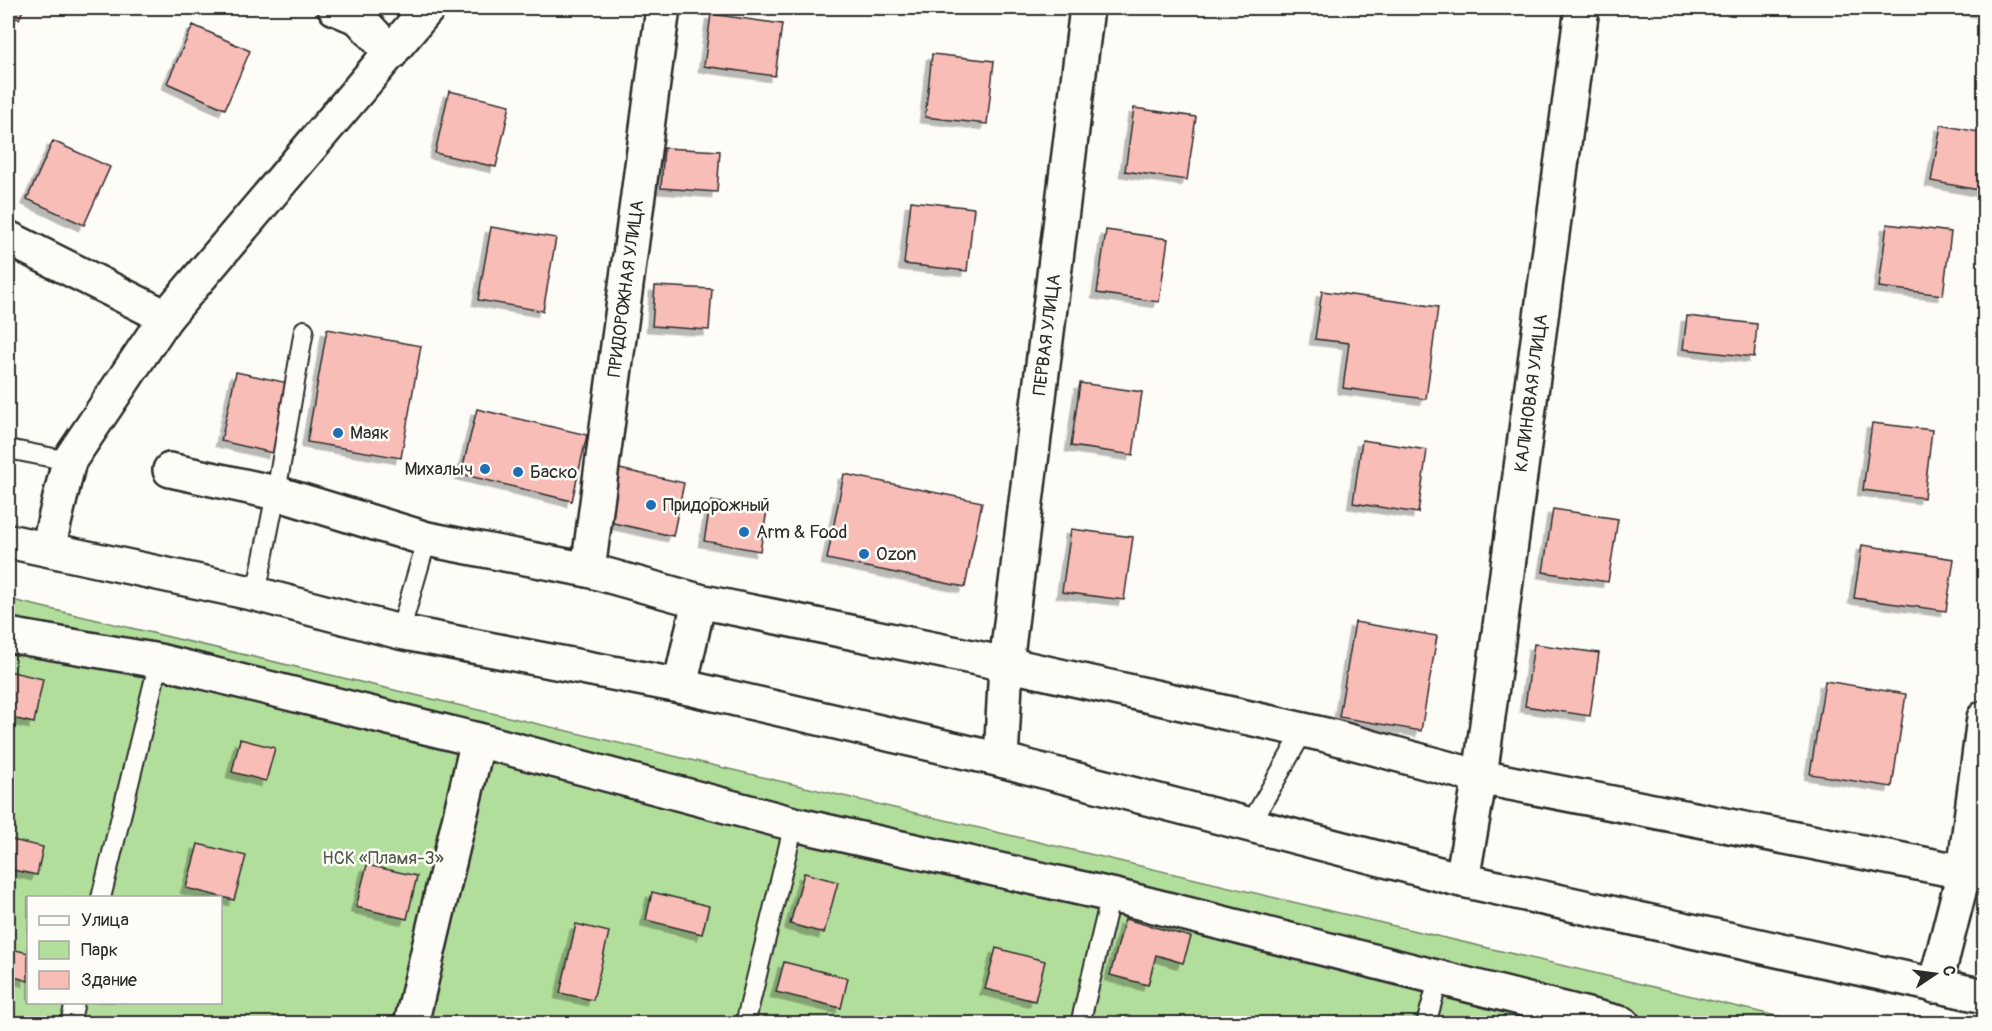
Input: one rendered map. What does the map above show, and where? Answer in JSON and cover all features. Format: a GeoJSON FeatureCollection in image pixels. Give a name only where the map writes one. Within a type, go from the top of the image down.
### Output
{"type":"FeatureCollection","features":[{"type":"Feature","properties":{"kind":"street"},"geometry":{"type":"LineString","coordinates":[[335,8],[359,18],[391,53]]}},
{"type":"Feature","properties":{"kind":"street"},"geometry":{"type":"LineString","coordinates":[[48,548],[69,461],[166,317],[428,8]]}},
{"type":"Feature","properties":{"kind":"street","name":"ПРИДОРОЖНАЯ УЛИЦА"},"geometry":{"type":"LineString","coordinates":[[588,570],[663,8]]}},
{"type":"Feature","properties":{"kind":"street","name":"ПЕРВАЯ УЛИЦА"},"geometry":{"type":"LineString","coordinates":[[1001,760],[1006,664],[1087,8]]}},
{"type":"Feature","properties":{"kind":"street","name":"КАЛИНОВАЯ УЛИЦА"},"geometry":{"type":"LineString","coordinates":[[1462,880],[1480,777],[1582,8]]}},
{"type":"Feature","properties":{"kind":"street"},"geometry":{"type":"LineString","coordinates":[[8,238],[166,317]]}},
{"type":"Feature","properties":{"kind":"street"},"geometry":{"type":"LineString","coordinates":[[170,470],[276,493],[427,538],[588,570],[699,601],[1006,664],[1304,730],[1480,777],[1974,874]]}},
{"type":"Feature","properties":{"kind":"street"},"geometry":{"type":"LineString","coordinates":[[8,541],[256,594],[400,632],[680,686],[1001,760],[1462,880],[1984,996]]}},
{"type":"Feature","properties":{"kind":"street"},"geometry":{"type":"LineString","coordinates":[[680,686],[699,601]]}},
{"type":"Feature","properties":{"kind":"street"},"geometry":{"type":"LineString","coordinates":[[8,635],[159,661],[478,740],[794,824],[1111,895],[1623,1023]]}},
{"type":"Feature","properties":{"kind":"street"},"geometry":{"type":"LineString","coordinates":[[1935,986],[1974,874],[1984,718]]}},
{"type":"Feature","properties":{"kind":"street"},"geometry":{"type":"LineString","coordinates":[[411,1023],[478,740]]}},
{"type":"Feature","properties":{"kind":"lane"},"geometry":{"type":"LineString","coordinates":[[256,594],[304,330]]}},
{"type":"Feature","properties":{"kind":"lane"},"geometry":{"type":"LineString","coordinates":[[8,449],[69,461]]}},
{"type":"Feature","properties":{"kind":"lane"},"geometry":{"type":"LineString","coordinates":[[400,632],[427,538]]}},
{"type":"Feature","properties":{"kind":"lane"},"geometry":{"type":"LineString","coordinates":[[101,896],[159,661]]}},
{"type":"Feature","properties":{"kind":"lane"},"geometry":{"type":"LineString","coordinates":[[1250,825],[1304,730]]}},
{"type":"Feature","properties":{"kind":"lane"},"geometry":{"type":"LineString","coordinates":[[745,1023],[794,824]]}},
{"type":"Feature","properties":{"kind":"lane"},"geometry":{"type":"LineString","coordinates":[[1080,1023],[1111,895]]}},
{"type":"Feature","properties":{"kind":"lane"},"geometry":{"type":"LineString","coordinates":[[1426,1023],[1439,977]]}},
{"type":"Feature","properties":{"kind":"lane"},"geometry":{"type":"LineString","coordinates":[[70,1023],[75,1004]]}},
{"type":"Feature","properties":{"kind":"green space","name":"НСК «Пламя-3»"},"geometry":{"type":"Polygon","coordinates":[[[8,599],[1806,1023],[8,1024],[8,599]]]}},
{"type":"Feature","properties":{"kind":"building"},"geometry":{"type":"Polygon","coordinates":[[[8,8],[24,8],[19,19],[8,14],[8,8]]]}},
{"type":"Feature","properties":{"kind":"building"},"geometry":{"type":"Polygon","coordinates":[[[1960,8],[1984,8],[1984,12],[1960,8]]]}},
{"type":"Feature","properties":{"kind":"building"},"geometry":{"type":"Polygon","coordinates":[[[711,14],[782,24],[775,76],[704,66],[711,14]]]}},
{"type":"Feature","properties":{"kind":"building"},"geometry":{"type":"Polygon","coordinates":[[[193,25],[250,51],[225,109],[167,83],[193,25]]]}},
{"type":"Feature","properties":{"kind":"building"},"geometry":{"type":"Polygon","coordinates":[[[932,54],[994,61],[987,124],[925,117],[932,54]]]}},
{"type":"Feature","properties":{"kind":"building"},"geometry":{"type":"Polygon","coordinates":[[[449,91],[510,105],[496,167],[435,153],[449,91]]]}},
{"type":"Feature","properties":{"kind":"building"},"geometry":{"type":"Polygon","coordinates":[[[1134,108],[1196,117],[1187,180],[1125,171],[1134,108]]]}},
{"type":"Feature","properties":{"kind":"building"},"geometry":{"type":"Polygon","coordinates":[[[1941,125],[1984,133],[1984,191],[1931,181],[1941,125]]]}},
{"type":"Feature","properties":{"kind":"building"},"geometry":{"type":"Polygon","coordinates":[[[53,141],[110,167],[84,225],[27,199],[53,141]]]}},
{"type":"Feature","properties":{"kind":"building"},"geometry":{"type":"Polygon","coordinates":[[[664,148],[720,151],[717,192],[661,188],[664,148]]]}},
{"type":"Feature","properties":{"kind":"building"},"geometry":{"type":"Polygon","coordinates":[[[911,201],[974,208],[967,271],[904,264],[911,201]]]}},
{"type":"Feature","properties":{"kind":"building"},"geometry":{"type":"Polygon","coordinates":[[[1887,224],[1951,232],[1943,295],[1879,287],[1887,224]]]}},
{"type":"Feature","properties":{"kind":"building"},"geometry":{"type":"Polygon","coordinates":[[[491,227],[556,238],[543,311],[478,300],[491,227]]]}},
{"type":"Feature","properties":{"kind":"building"},"geometry":{"type":"Polygon","coordinates":[[[1106,230],[1168,239],[1159,302],[1097,293],[1106,230]]]}},
{"type":"Feature","properties":{"kind":"building"},"geometry":{"type":"Polygon","coordinates":[[[655,286],[712,289],[709,330],[652,326],[655,286]]]}},
{"type":"Feature","properties":{"kind":"building"},"geometry":{"type":"Polygon","coordinates":[[[1322,291],[1438,307],[1426,399],[1343,388],[1349,343],[1315,339],[1322,291]]]}},
{"type":"Feature","properties":{"kind":"building"},"geometry":{"type":"Polygon","coordinates":[[[1687,316],[1757,324],[1754,357],[1683,349],[1687,316]]]}},
{"type":"Feature","properties":{"kind":"building"},"geometry":{"type":"Polygon","coordinates":[[[327,329],[421,346],[401,458],[307,442],[327,329]]]}},
{"type":"Feature","properties":{"kind":"building"},"geometry":{"type":"Polygon","coordinates":[[[236,372],[288,383],[273,453],[221,441],[236,372]]]}},
{"type":"Feature","properties":{"kind":"building"},"geometry":{"type":"Polygon","coordinates":[[[1080,383],[1142,392],[1133,455],[1071,446],[1080,383]]]}},
{"type":"Feature","properties":{"kind":"building"},"geometry":{"type":"Polygon","coordinates":[[[477,409],[587,435],[572,501],[461,474],[477,409]]]}},
{"type":"Feature","properties":{"kind":"building"},"geometry":{"type":"Polygon","coordinates":[[[1872,423],[1932,430],[1924,498],[1863,490],[1872,423]]]}},
{"type":"Feature","properties":{"kind":"building"},"geometry":{"type":"Polygon","coordinates":[[[1362,440],[1427,450],[1418,513],[1353,503],[1362,440]]]}},
{"type":"Feature","properties":{"kind":"building"},"geometry":{"type":"Polygon","coordinates":[[[615,468],[684,483],[673,536],[604,521],[615,468]]]}},
{"type":"Feature","properties":{"kind":"building"},"geometry":{"type":"Polygon","coordinates":[[[844,474],[982,502],[965,587],[827,559],[844,474]]]}},
{"type":"Feature","properties":{"kind":"building"},"geometry":{"type":"Polygon","coordinates":[[[711,501],[767,511],[760,551],[704,541],[711,501]]]}},
{"type":"Feature","properties":{"kind":"building"},"geometry":{"type":"Polygon","coordinates":[[[1553,509],[1618,519],[1608,582],[1543,572],[1553,509]]]}},
{"type":"Feature","properties":{"kind":"building"},"geometry":{"type":"Polygon","coordinates":[[[1071,529],[1133,537],[1124,600],[1062,592],[1071,529]]]}},
{"type":"Feature","properties":{"kind":"building"},"geometry":{"type":"Polygon","coordinates":[[[1862,545],[1954,559],[1946,611],[1854,598],[1862,545]]]}},
{"type":"Feature","properties":{"kind":"building"},"geometry":{"type":"Polygon","coordinates":[[[1355,622],[1437,636],[1421,731],[1339,717],[1355,622]]]}},
{"type":"Feature","properties":{"kind":"building"},"geometry":{"type":"Polygon","coordinates":[[[1534,644],[1599,653],[1590,716],[1525,706],[1534,644]]]}},
{"type":"Feature","properties":{"kind":"building"},"geometry":{"type":"Polygon","coordinates":[[[8,671],[43,679],[34,723],[8,717],[8,671]]]}},
{"type":"Feature","properties":{"kind":"building"},"geometry":{"type":"Polygon","coordinates":[[[1825,681],[1906,694],[1892,787],[1810,774],[1825,681]]]}},
{"type":"Feature","properties":{"kind":"building"},"geometry":{"type":"Polygon","coordinates":[[[240,739],[275,748],[266,781],[232,772],[240,739]]]}},
{"type":"Feature","properties":{"kind":"building"},"geometry":{"type":"Polygon","coordinates":[[[8,839],[43,847],[37,875],[8,869],[8,839]]]}},
{"type":"Feature","properties":{"kind":"building"},"geometry":{"type":"Polygon","coordinates":[[[198,844],[246,856],[234,900],[186,888],[198,844]]]}},
{"type":"Feature","properties":{"kind":"building"},"geometry":{"type":"Polygon","coordinates":[[[367,865],[417,876],[407,919],[356,907],[367,865]]]}},
{"type":"Feature","properties":{"kind":"building"},"geometry":{"type":"Polygon","coordinates":[[[804,873],[838,882],[824,933],[790,924],[804,873]]]}},
{"type":"Feature","properties":{"kind":"building"},"geometry":{"type":"Polygon","coordinates":[[[652,892],[709,906],[702,934],[646,920],[652,892]]]}},
{"type":"Feature","properties":{"kind":"building"},"geometry":{"type":"Polygon","coordinates":[[[1125,919],[1191,937],[1183,963],[1156,955],[1148,985],[1110,975],[1125,919]]]}},
{"type":"Feature","properties":{"kind":"building"},"geometry":{"type":"Polygon","coordinates":[[[576,924],[609,932],[593,1000],[560,993],[576,924]]]}},
{"type":"Feature","properties":{"kind":"building"},"geometry":{"type":"Polygon","coordinates":[[[8,948],[27,953],[27,981],[8,975],[8,948]]]}},
{"type":"Feature","properties":{"kind":"building"},"geometry":{"type":"Polygon","coordinates":[[[996,948],[1045,961],[1035,1001],[985,989],[996,948]]]}},
{"type":"Feature","properties":{"kind":"building"},"geometry":{"type":"Polygon","coordinates":[[[784,962],[848,978],[841,1008],[776,992],[784,962]]]}},
{"type":"Feature","properties":{"kind":"place","name":"Маяк"},"geometry":{"type":"Point","coordinates":[338,433]}},
{"type":"Feature","properties":{"kind":"place","name":"Михалыч"},"geometry":{"type":"Point","coordinates":[485,469]}},
{"type":"Feature","properties":{"kind":"place","name":"Баско"},"geometry":{"type":"Point","coordinates":[518,472]}},
{"type":"Feature","properties":{"kind":"place","name":"Придорожный"},"geometry":{"type":"Point","coordinates":[651,505]}},
{"type":"Feature","properties":{"kind":"place","name":"Arm & Food"},"geometry":{"type":"Point","coordinates":[744,532]}},
{"type":"Feature","properties":{"kind":"place","name":"Ozon"},"geometry":{"type":"Point","coordinates":[864,554]}}]}
